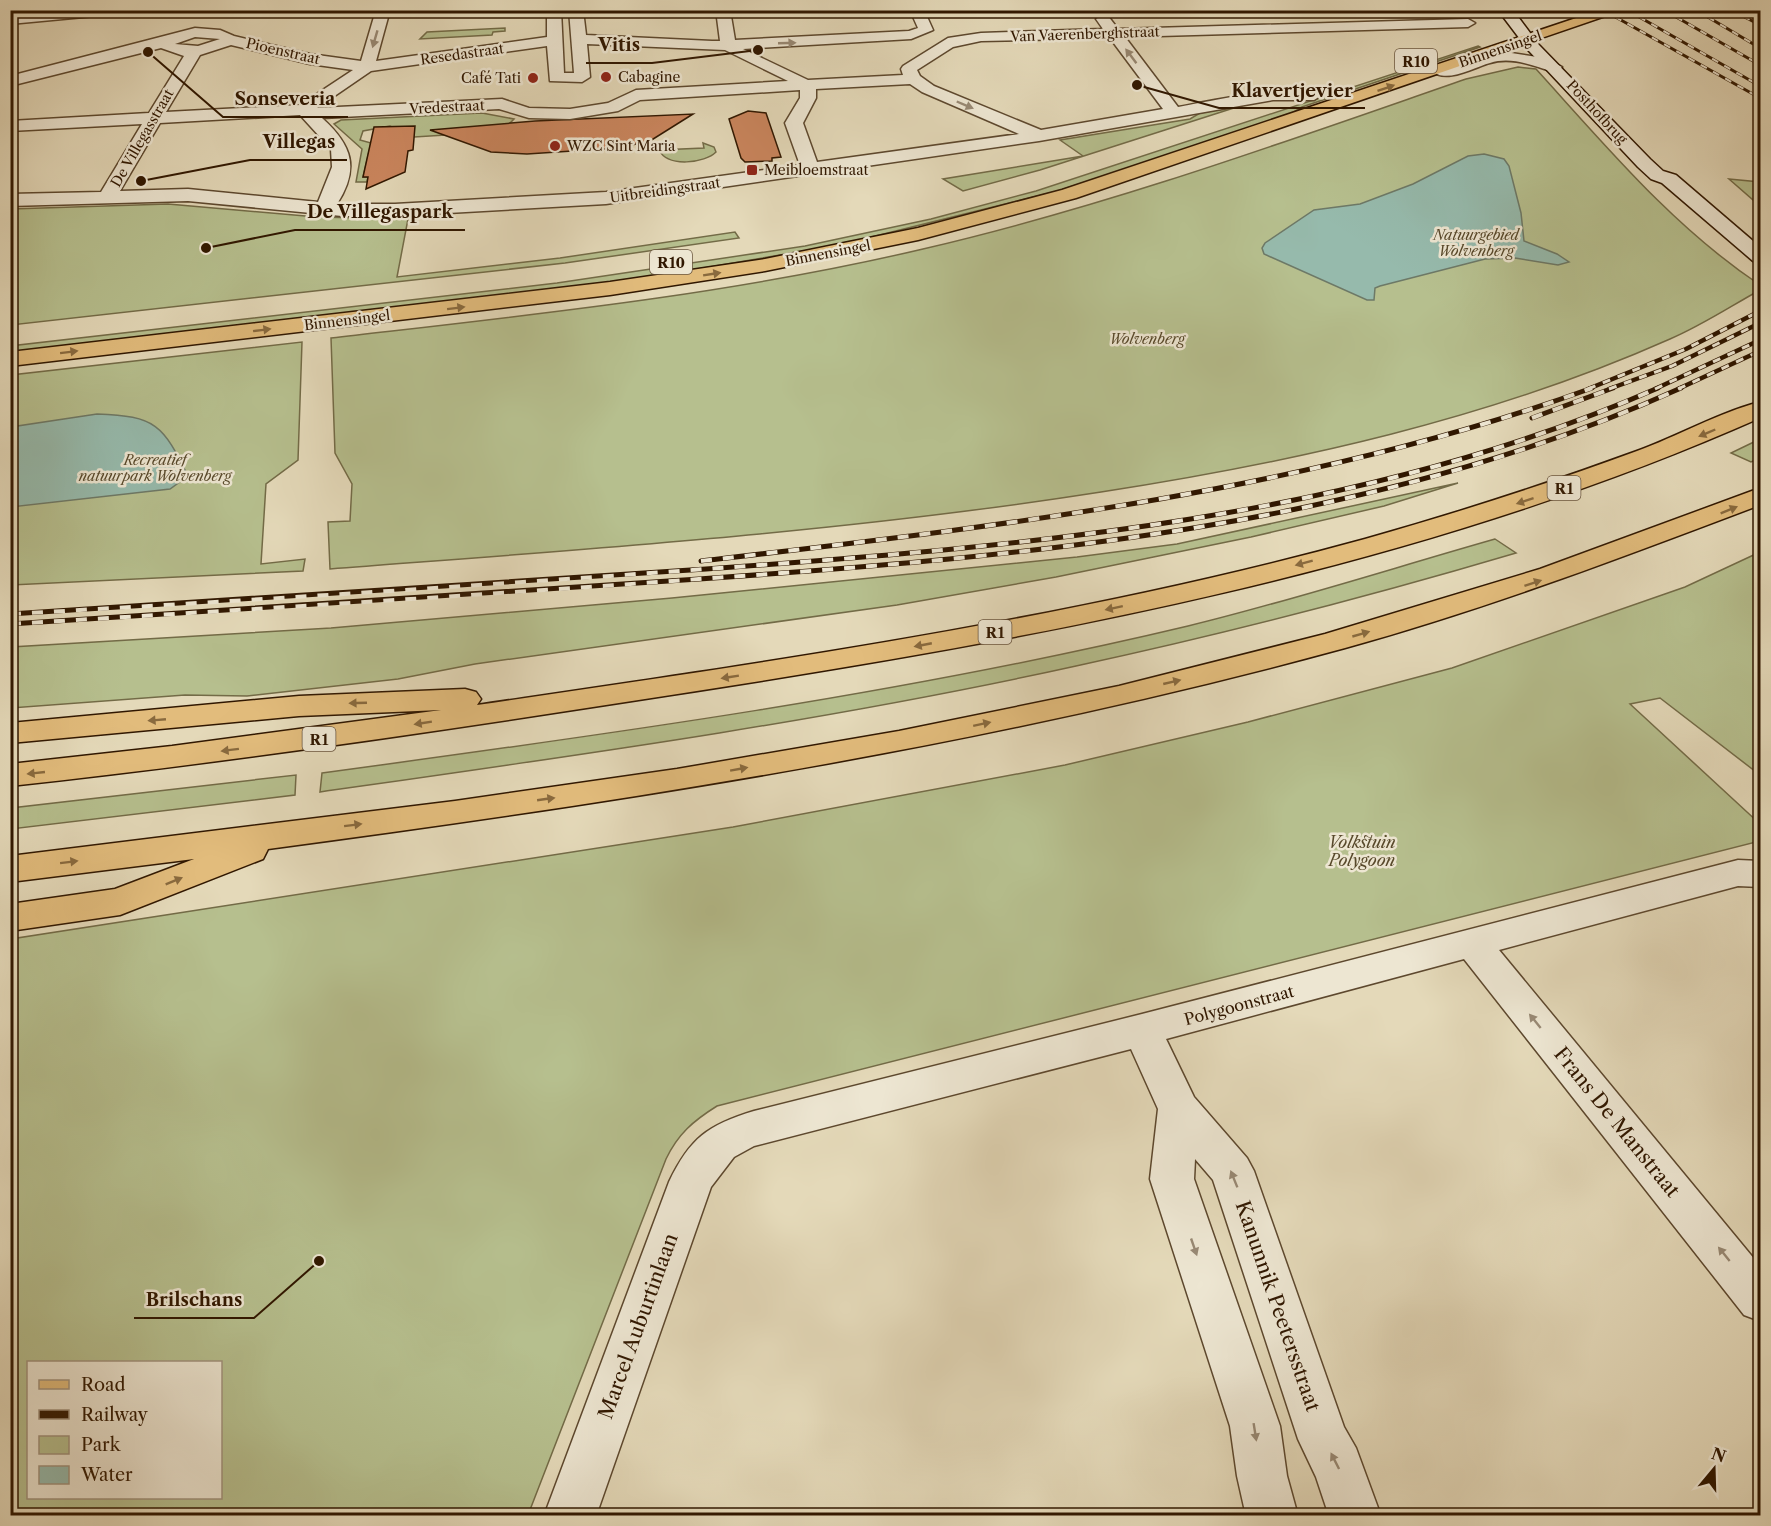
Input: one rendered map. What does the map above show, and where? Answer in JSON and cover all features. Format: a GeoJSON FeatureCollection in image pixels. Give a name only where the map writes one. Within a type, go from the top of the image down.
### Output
{"type":"FeatureCollection","features":[{"type":"Feature","properties":{"kind":"main road","name":"Binnensingel"},"geometry":{"type":"LineString","coordinates":[[10,359],[588,292],[816,256],[928,232],[1047,201],[1440,70],[1531,31],[1568,10]]}},
{"type":"Feature","properties":{"kind":"main road","name":"Binnensingel"},"geometry":{"type":"LineString","coordinates":[[10,340],[589,274],[800,241],[927,214],[1036,186],[1314,95],[1531,31],[1616,10]]}},
{"type":"Feature","properties":{"kind":"main road","name":"R1"},"geometry":{"type":"LineString","coordinates":[[10,775],[122,764],[336,737],[846,659],[1200,590],[1371,545],[1533,498],[1665,451],[1761,409]]}},
{"type":"Feature","properties":{"kind":"main road"},"geometry":{"type":"LineString","coordinates":[[10,869],[295,833],[697,776],[924,736],[1173,682],[1328,643],[1498,594],[1605,558],[1761,496]]}},
{"type":"Feature","properties":{"kind":"main road"},"geometry":{"type":"LineString","coordinates":[[10,733],[299,706],[626,692]]}},
{"type":"Feature","properties":{"kind":"main road"},"geometry":{"type":"LineString","coordinates":[[10,918],[120,903],[295,833]]}},
{"type":"Feature","properties":{"kind":"street"},"geometry":{"type":"LineString","coordinates":[[10,20],[116,10]]}},
{"type":"Feature","properties":{"kind":"street"},"geometry":{"type":"LineString","coordinates":[[323,208],[333,197],[344,159],[341,147],[306,112],[367,67],[383,10]]}},
{"type":"Feature","properties":{"kind":"street"},"geometry":{"type":"LineString","coordinates":[[554,10],[556,78],[582,77],[576,10]]}},
{"type":"Feature","properties":{"kind":"street"},"geometry":{"type":"LineString","coordinates":[[723,10],[729,45],[735,51],[805,85],[809,94],[795,116],[794,123],[811,170]]}},
{"type":"Feature","properties":{"kind":"street"},"geometry":{"type":"LineString","coordinates":[[579,39],[729,45],[911,35],[926,30],[917,10]]}},
{"type":"Feature","properties":{"kind":"street"},"geometry":{"type":"LineString","coordinates":[[1097,10],[1174,114]]}},
{"type":"Feature","properties":{"kind":"street"},"geometry":{"type":"LineString","coordinates":[[1505,10],[1531,31]]}},
{"type":"Feature","properties":{"kind":"street"},"geometry":{"type":"LineString","coordinates":[[169,44],[203,32],[210,18]]}},
{"type":"Feature","properties":{"kind":"street","name":"Van Vaerenberghstraat"},"geometry":{"type":"LineString","coordinates":[[913,79],[909,69],[945,45],[955,41],[987,37],[1114,33],[1244,23],[1468,23]]}},
{"type":"Feature","properties":{"kind":"street","name":"Posthofbrug"},"geometry":{"type":"LineString","coordinates":[[1531,31],[1554,67],[1644,163],[1658,175],[1669,179],[1739,241],[1761,257]]}},
{"type":"Feature","properties":{"kind":"street","name":"Posthofbrug"},"geometry":{"type":"LineString","coordinates":[[1531,31],[1673,175],[1669,179]]}},
{"type":"Feature","properties":{"kind":"street","name":"Pioenstraat"},"geometry":{"type":"LineString","coordinates":[[203,32],[223,34],[228,40],[310,59],[367,67]]}},
{"type":"Feature","properties":{"kind":"street"},"geometry":{"type":"LineString","coordinates":[[10,81],[74,66],[143,45],[169,44],[195,50],[212,47],[228,40]]}},
{"type":"Feature","properties":{"kind":"street","name":"Resedastraat"},"geometry":{"type":"LineString","coordinates":[[367,67],[556,40]]}},
{"type":"Feature","properties":{"kind":"street","name":"De Villegasstraat"},"geometry":{"type":"LineString","coordinates":[[160,66],[169,44]]}},
{"type":"Feature","properties":{"kind":"street","name":"De Villegasstraat"},"geometry":{"type":"LineString","coordinates":[[108,195],[152,118],[195,50]]}},
{"type":"Feature","properties":{"kind":"street"},"geometry":{"type":"LineString","coordinates":[[1440,70],[1452,71],[1499,57],[1531,60],[1554,67]]}},
{"type":"Feature","properties":{"kind":"street"},"geometry":{"type":"LineString","coordinates":[[913,79],[932,91],[1039,136]]}},
{"type":"Feature","properties":{"kind":"street","name":"Vredestraat"},"geometry":{"type":"LineString","coordinates":[[10,126],[126,119],[502,104],[513,110],[528,113],[572,113],[608,109],[623,104],[636,95],[913,79]]}},
{"type":"Feature","properties":{"kind":"street","name":"Uitbreidingstraat"},"geometry":{"type":"LineString","coordinates":[[10,200],[108,195],[210,196],[323,208],[415,210],[606,198],[1039,136],[1273,95],[1314,95]]}},
{"type":"Feature","properties":{"kind":"street","name":"De Villegasstraat"},"geometry":{"type":"LineString","coordinates":[[126,119],[137,102]]}},
{"type":"Feature","properties":{"kind":"street","name":"Polygoonstraat"},"geometry":{"type":"LineString","coordinates":[[718,1143],[748,1130],[1142,1030],[1738,873],[1761,873]]}},
{"type":"Feature","properties":{"kind":"street","name":"Frans De Manstraat"},"geometry":{"type":"LineString","coordinates":[[1473,944],[1761,1300]]}},
{"type":"Feature","properties":{"kind":"street","name":"Kanunnik Peetersstraat"},"geometry":{"type":"LineString","coordinates":[[1142,1030],[1179,1109],[1232,1171],[1323,1439],[1338,1466],[1355,1515]]}},
{"type":"Feature","properties":{"kind":"street"},"geometry":{"type":"LineString","coordinates":[[1179,1109],[1172,1179],[1255,1426],[1262,1476],[1272,1515]]}},
{"type":"Feature","properties":{"kind":"street","name":"Marcel Auburtinlaan"},"geometry":{"type":"LineString","coordinates":[[570,1515],[691,1182],[703,1159],[718,1143]]}},
{"type":"Feature","properties":{"kind":"green space"},"geometry":{"type":"Polygon","coordinates":[[[505,28],[505,31],[493,32],[492,35],[420,39],[427,32],[505,28]]]}},
{"type":"Feature","properties":{"kind":"green space"},"geometry":{"type":"Polygon","coordinates":[[[1480,47],[1302,107],[1289,115],[1058,191],[839,245],[620,282],[11,352],[10,346],[557,283],[805,246],[931,219],[1036,191],[1480,47]]]}},
{"type":"Feature","properties":{"kind":"green space","name":"Natuurgebied Wolvenberg"},"geometry":{"type":"Polygon","coordinates":[[[1518,67],[1536,69],[1615,156],[1669,211],[1698,238],[1760,285],[1760,290],[1682,334],[1602,367],[1532,392],[1462,415],[1391,434],[1246,467],[1005,506],[813,529],[330,569],[328,522],[350,521],[352,484],[335,453],[331,338],[629,302],[776,279],[923,249],[1129,193],[1466,79],[1518,67]]]}},
{"type":"Feature","properties":{"kind":"green space"},"geometry":{"type":"Polygon","coordinates":[[[1240,106],[1040,170],[963,191],[943,179],[1083,156],[1060,140],[1190,119],[1200,113],[1240,106]]]}},
{"type":"Feature","properties":{"kind":"green space"},"geometry":{"type":"Polygon","coordinates":[[[482,113],[514,119],[510,123],[478,133],[414,137],[390,126],[363,131],[360,140],[371,143],[363,177],[368,177],[367,182],[356,182],[362,149],[334,124],[341,120],[482,113]]]}},
{"type":"Feature","properties":{"kind":"green space"},"geometry":{"type":"Polygon","coordinates":[[[703,143],[714,147],[716,152],[696,161],[670,159],[659,150],[704,148],[703,143]]]}},
{"type":"Feature","properties":{"kind":"green space"},"geometry":{"type":"Polygon","coordinates":[[[1729,179],[1760,182],[1760,206],[1729,179]]]}},
{"type":"Feature","properties":{"kind":"green space"},"geometry":{"type":"Polygon","coordinates":[[[168,204],[317,217],[408,219],[397,277],[560,258],[735,232],[739,238],[565,263],[11,325],[11,209],[168,204]]]}},
{"type":"Feature","properties":{"kind":"green space","name":"Recreatief natuurpark Wolvenberg"},"geometry":{"type":"Polygon","coordinates":[[[302,342],[298,460],[266,484],[261,564],[305,559],[303,571],[11,585],[11,375],[302,342]]]}},
{"type":"Feature","properties":{"kind":"green space"},"geometry":{"type":"Polygon","coordinates":[[[1760,439],[1760,458],[1751,462],[1731,453],[1760,439]]]}},
{"type":"Feature","properties":{"kind":"green space"},"geometry":{"type":"Polygon","coordinates":[[[1458,483],[1384,506],[1251,537],[1056,577],[897,605],[475,664],[398,679],[247,696],[185,695],[11,708],[11,647],[331,628],[672,598],[1077,557],[1177,544],[1458,483]]]}},
{"type":"Feature","properties":{"kind":"green space"},"geometry":{"type":"Polygon","coordinates":[[[1495,539],[1516,553],[1297,614],[1076,666],[794,721],[320,792],[322,773],[756,710],[865,692],[1081,650],[1265,606],[1495,539]]]}},
{"type":"Feature","properties":{"kind":"green space","name":"Volkstuin Polygoon"},"geometry":{"type":"Polygon","coordinates":[[[1760,552],[1760,775],[1660,698],[1630,704],[1760,824],[1760,841],[717,1106],[687,1129],[666,1159],[528,1515],[11,1515],[11,939],[733,827],[1065,765],[1248,722],[1452,668],[1685,587],[1760,552]]]}},
{"type":"Feature","properties":{"kind":"green space"},"geometry":{"type":"Polygon","coordinates":[[[296,775],[295,795],[11,829],[11,808],[296,775]]]}},
{"type":"Feature","properties":{"kind":"water"},"geometry":{"type":"Polygon","coordinates":[[[1484,154],[1504,159],[1509,166],[1521,213],[1524,241],[1557,254],[1569,262],[1558,265],[1515,258],[1485,259],[1380,286],[1375,288],[1374,300],[1367,300],[1264,254],[1262,248],[1265,243],[1314,210],[1360,204],[1413,184],[1468,156],[1484,154]]]}},
{"type":"Feature","properties":{"kind":"water"},"geometry":{"type":"Polygon","coordinates":[[[97,414],[133,417],[155,427],[172,445],[188,476],[170,489],[11,507],[11,427],[97,414]]]}},
{"type":"Feature","properties":{"kind":"building"},"geometry":{"type":"Polygon","coordinates":[[[748,111],[766,113],[781,157],[772,158],[772,161],[745,162],[741,158],[729,119],[748,111]]]}},
{"type":"Feature","properties":{"kind":"building"},"geometry":{"type":"Polygon","coordinates":[[[693,114],[650,141],[618,148],[527,154],[491,152],[430,130],[535,121],[693,114]]]}},
{"type":"Feature","properties":{"kind":"building"},"geometry":{"type":"Polygon","coordinates":[[[415,126],[413,150],[408,151],[405,172],[366,189],[368,177],[363,177],[374,127],[415,126]]]}},
{"type":"Feature","properties":{"kind":"railway"},"geometry":{"type":"LineString","coordinates":[[1603,10],[1760,98]]}},
{"type":"Feature","properties":{"kind":"railway"},"geometry":{"type":"LineString","coordinates":[[1627,10],[1760,86]]}},
{"type":"Feature","properties":{"kind":"railway"},"geometry":{"type":"LineString","coordinates":[[1664,10],[1760,65]]}},
{"type":"Feature","properties":{"kind":"railway"},"geometry":{"type":"LineString","coordinates":[[1696,10],[1760,48]]}},
{"type":"Feature","properties":{"kind":"railway"},"geometry":{"type":"LineString","coordinates":[[1731,10],[1760,25]]}},
{"type":"Feature","properties":{"kind":"railway"},"geometry":{"type":"LineString","coordinates":[[1588,389],[1686,349],[1760,311]]}},
{"type":"Feature","properties":{"kind":"railway"},"geometry":{"type":"LineString","coordinates":[[1609,389],[1672,366],[1760,323]]}},
{"type":"Feature","properties":{"kind":"railway"},"geometry":{"type":"LineString","coordinates":[[1655,389],[1760,340]]}},
{"type":"Feature","properties":{"kind":"railway"},"geometry":{"type":"LineString","coordinates":[[1678,389],[1760,351]]}},
{"type":"Feature","properties":{"kind":"railway"},"geometry":{"type":"LineString","coordinates":[[701,561],[1039,518],[1264,479],[1374,454],[1484,424],[1592,388]]}},
{"type":"Feature","properties":{"kind":"railway"},"geometry":{"type":"LineString","coordinates":[[1532,418],[1613,388]]}},
{"type":"Feature","properties":{"kind":"railway"},"geometry":{"type":"LineString","coordinates":[[10,614],[706,569],[949,549],[1070,536],[1191,519],[1310,497],[1428,468],[1544,432],[1658,388]]}},
{"type":"Feature","properties":{"kind":"railway"},"geometry":{"type":"LineString","coordinates":[[10,624],[824,570],[1075,545],[1199,527],[1323,503],[1445,473],[1564,435],[1681,388]]}},
{"type":"Feature","properties":{"kind":"place","name":"Vitis"},"geometry":{"type":"Point","coordinates":[758,50]}},
{"type":"Feature","properties":{"kind":"place","name":"Sonseveria"},"geometry":{"type":"Point","coordinates":[148,52]}},
{"type":"Feature","properties":{"kind":"place","name":"Cabagine"},"geometry":{"type":"Point","coordinates":[606,77]}},
{"type":"Feature","properties":{"kind":"place","name":"Café Tati"},"geometry":{"type":"Point","coordinates":[533,78]}},
{"type":"Feature","properties":{"kind":"place","name":"Klavertjevier"},"geometry":{"type":"Point","coordinates":[1137,85]}},
{"type":"Feature","properties":{"kind":"place","name":"WZC Sint Maria"},"geometry":{"type":"Point","coordinates":[555,146]}},
{"type":"Feature","properties":{"kind":"place","name":"Meibloemstraat"},"geometry":{"type":"Point","coordinates":[752,170]}},
{"type":"Feature","properties":{"kind":"place","name":"Villegas"},"geometry":{"type":"Point","coordinates":[141,181]}},
{"type":"Feature","properties":{"kind":"place","name":"De Villegaspark"},"geometry":{"type":"Point","coordinates":[206,248]}},
{"type":"Feature","properties":{"kind":"place","name":"Brilschans"},"geometry":{"type":"Point","coordinates":[319,1261]}},
{"type":"Feature","properties":{"kind":"park label","name":"Wolvenberg"},"geometry":{"type":"Point","coordinates":[1147,339]}}]}
